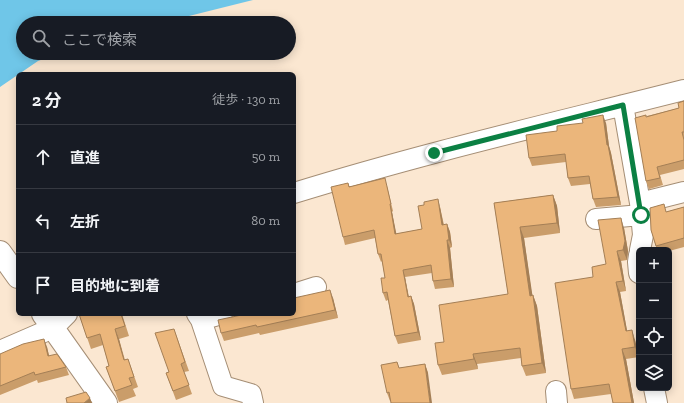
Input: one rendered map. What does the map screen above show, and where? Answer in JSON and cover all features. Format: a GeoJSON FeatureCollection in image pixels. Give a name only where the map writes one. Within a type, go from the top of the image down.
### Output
{"type":"FeatureCollection","features":[{"type":"Feature","properties":{"kind":"main road"},"geometry":{"type":"LineString","coordinates":[[55,319],[106,403]]}},
{"type":"Feature","properties":{"kind":"street"},"geometry":{"type":"LineString","coordinates":[[296,192],[434,153],[684,90]]}},
{"type":"Feature","properties":{"kind":"street"},"geometry":{"type":"LineString","coordinates":[[623,105],[640,209],[643,235],[641,247]]}},
{"type":"Feature","properties":{"kind":"street"},"geometry":{"type":"LineString","coordinates":[[596,219],[640,209],[684,192]]}},
{"type":"Feature","properties":{"kind":"street"},"geometry":{"type":"LineString","coordinates":[[296,293],[316,287]]}},
{"type":"Feature","properties":{"kind":"street"},"geometry":{"type":"LineString","coordinates":[[199,317],[223,386],[251,394],[253,403]]}},
{"type":"Feature","properties":{"kind":"street"},"geometry":{"type":"LineString","coordinates":[[0,351],[55,319]]}},
{"type":"Feature","properties":{"kind":"street"},"geometry":{"type":"LineString","coordinates":[[655,391],[657,403]]}},
{"type":"Feature","properties":{"kind":"water"},"geometry":{"type":"Polygon","coordinates":[[[0,0],[253,0],[189,16],[16,16],[16,60],[41,60],[22,72],[16,72],[16,76],[0,87],[0,0]]]}},
{"type":"Feature","properties":{"kind":"building"},"geometry":{"type":"Polygon","coordinates":[[[684,101],[684,132],[682,132],[684,140],[684,160],[657,167],[660,178],[646,181],[635,118],[646,115],[646,117],[679,108],[678,103],[684,101]]]}},
{"type":"Feature","properties":{"kind":"building"},"geometry":{"type":"Polygon","coordinates":[[[603,115],[607,145],[618,197],[593,199],[589,176],[568,178],[565,154],[529,158],[526,135],[557,131],[557,126],[583,123],[582,119],[603,115]]]}},
{"type":"Feature","properties":{"kind":"building"},"geometry":{"type":"Polygon","coordinates":[[[385,178],[391,204],[395,234],[422,229],[418,206],[424,205],[424,202],[438,199],[442,225],[447,224],[449,240],[447,240],[451,279],[433,281],[431,265],[403,270],[408,297],[411,296],[418,332],[395,336],[387,292],[383,293],[381,278],[385,278],[381,254],[378,254],[374,230],[343,237],[331,187],[348,183],[349,187],[385,178]]]}},
{"type":"Feature","properties":{"kind":"building"},"geometry":{"type":"Polygon","coordinates":[[[553,195],[557,223],[520,227],[530,296],[533,295],[542,363],[522,366],[520,348],[473,354],[474,359],[438,365],[435,343],[444,342],[439,305],[508,294],[494,203],[553,195]]]}},
{"type":"Feature","properties":{"kind":"building"},"geometry":{"type":"Polygon","coordinates":[[[664,204],[666,212],[684,207],[684,238],[656,246],[651,230],[650,208],[664,204]]]}},
{"type":"Feature","properties":{"kind":"building"},"geometry":{"type":"Polygon","coordinates":[[[621,218],[625,241],[623,250],[617,251],[623,281],[616,282],[626,331],[632,330],[635,347],[622,349],[632,403],[613,403],[609,384],[571,389],[555,283],[593,277],[592,267],[606,264],[598,220],[621,218]]]}},
{"type":"Feature","properties":{"kind":"building"},"geometry":{"type":"Polygon","coordinates":[[[330,290],[335,310],[257,327],[256,325],[221,333],[218,320],[237,316],[296,316],[296,298],[330,290]]]}},
{"type":"Feature","properties":{"kind":"building"},"geometry":{"type":"Polygon","coordinates":[[[80,316],[122,316],[125,326],[115,329],[124,360],[128,359],[134,377],[129,378],[132,385],[115,391],[106,367],[109,366],[100,334],[87,338],[80,316]]]}},
{"type":"Feature","properties":{"kind":"building"},"geometry":{"type":"Polygon","coordinates":[[[174,329],[185,362],[181,364],[189,385],[173,391],[166,373],[169,372],[155,333],[174,329]]]}},
{"type":"Feature","properties":{"kind":"building"},"geometry":{"type":"Polygon","coordinates":[[[44,339],[48,356],[57,354],[66,367],[35,375],[34,372],[0,386],[0,354],[23,344],[44,339]]]}},
{"type":"Feature","properties":{"kind":"building"},"geometry":{"type":"Polygon","coordinates":[[[397,362],[399,368],[425,364],[430,403],[391,403],[389,392],[387,393],[381,365],[397,362]]]}},
{"type":"Feature","properties":{"kind":"building"},"geometry":{"type":"Polygon","coordinates":[[[86,392],[90,398],[84,403],[67,403],[66,398],[86,392]]]}},
{"type":"Feature","properties":{"kind":"route"},"geometry":{"type":"LineString","coordinates":[[434,153],[623,105],[641,215]]}}]}
